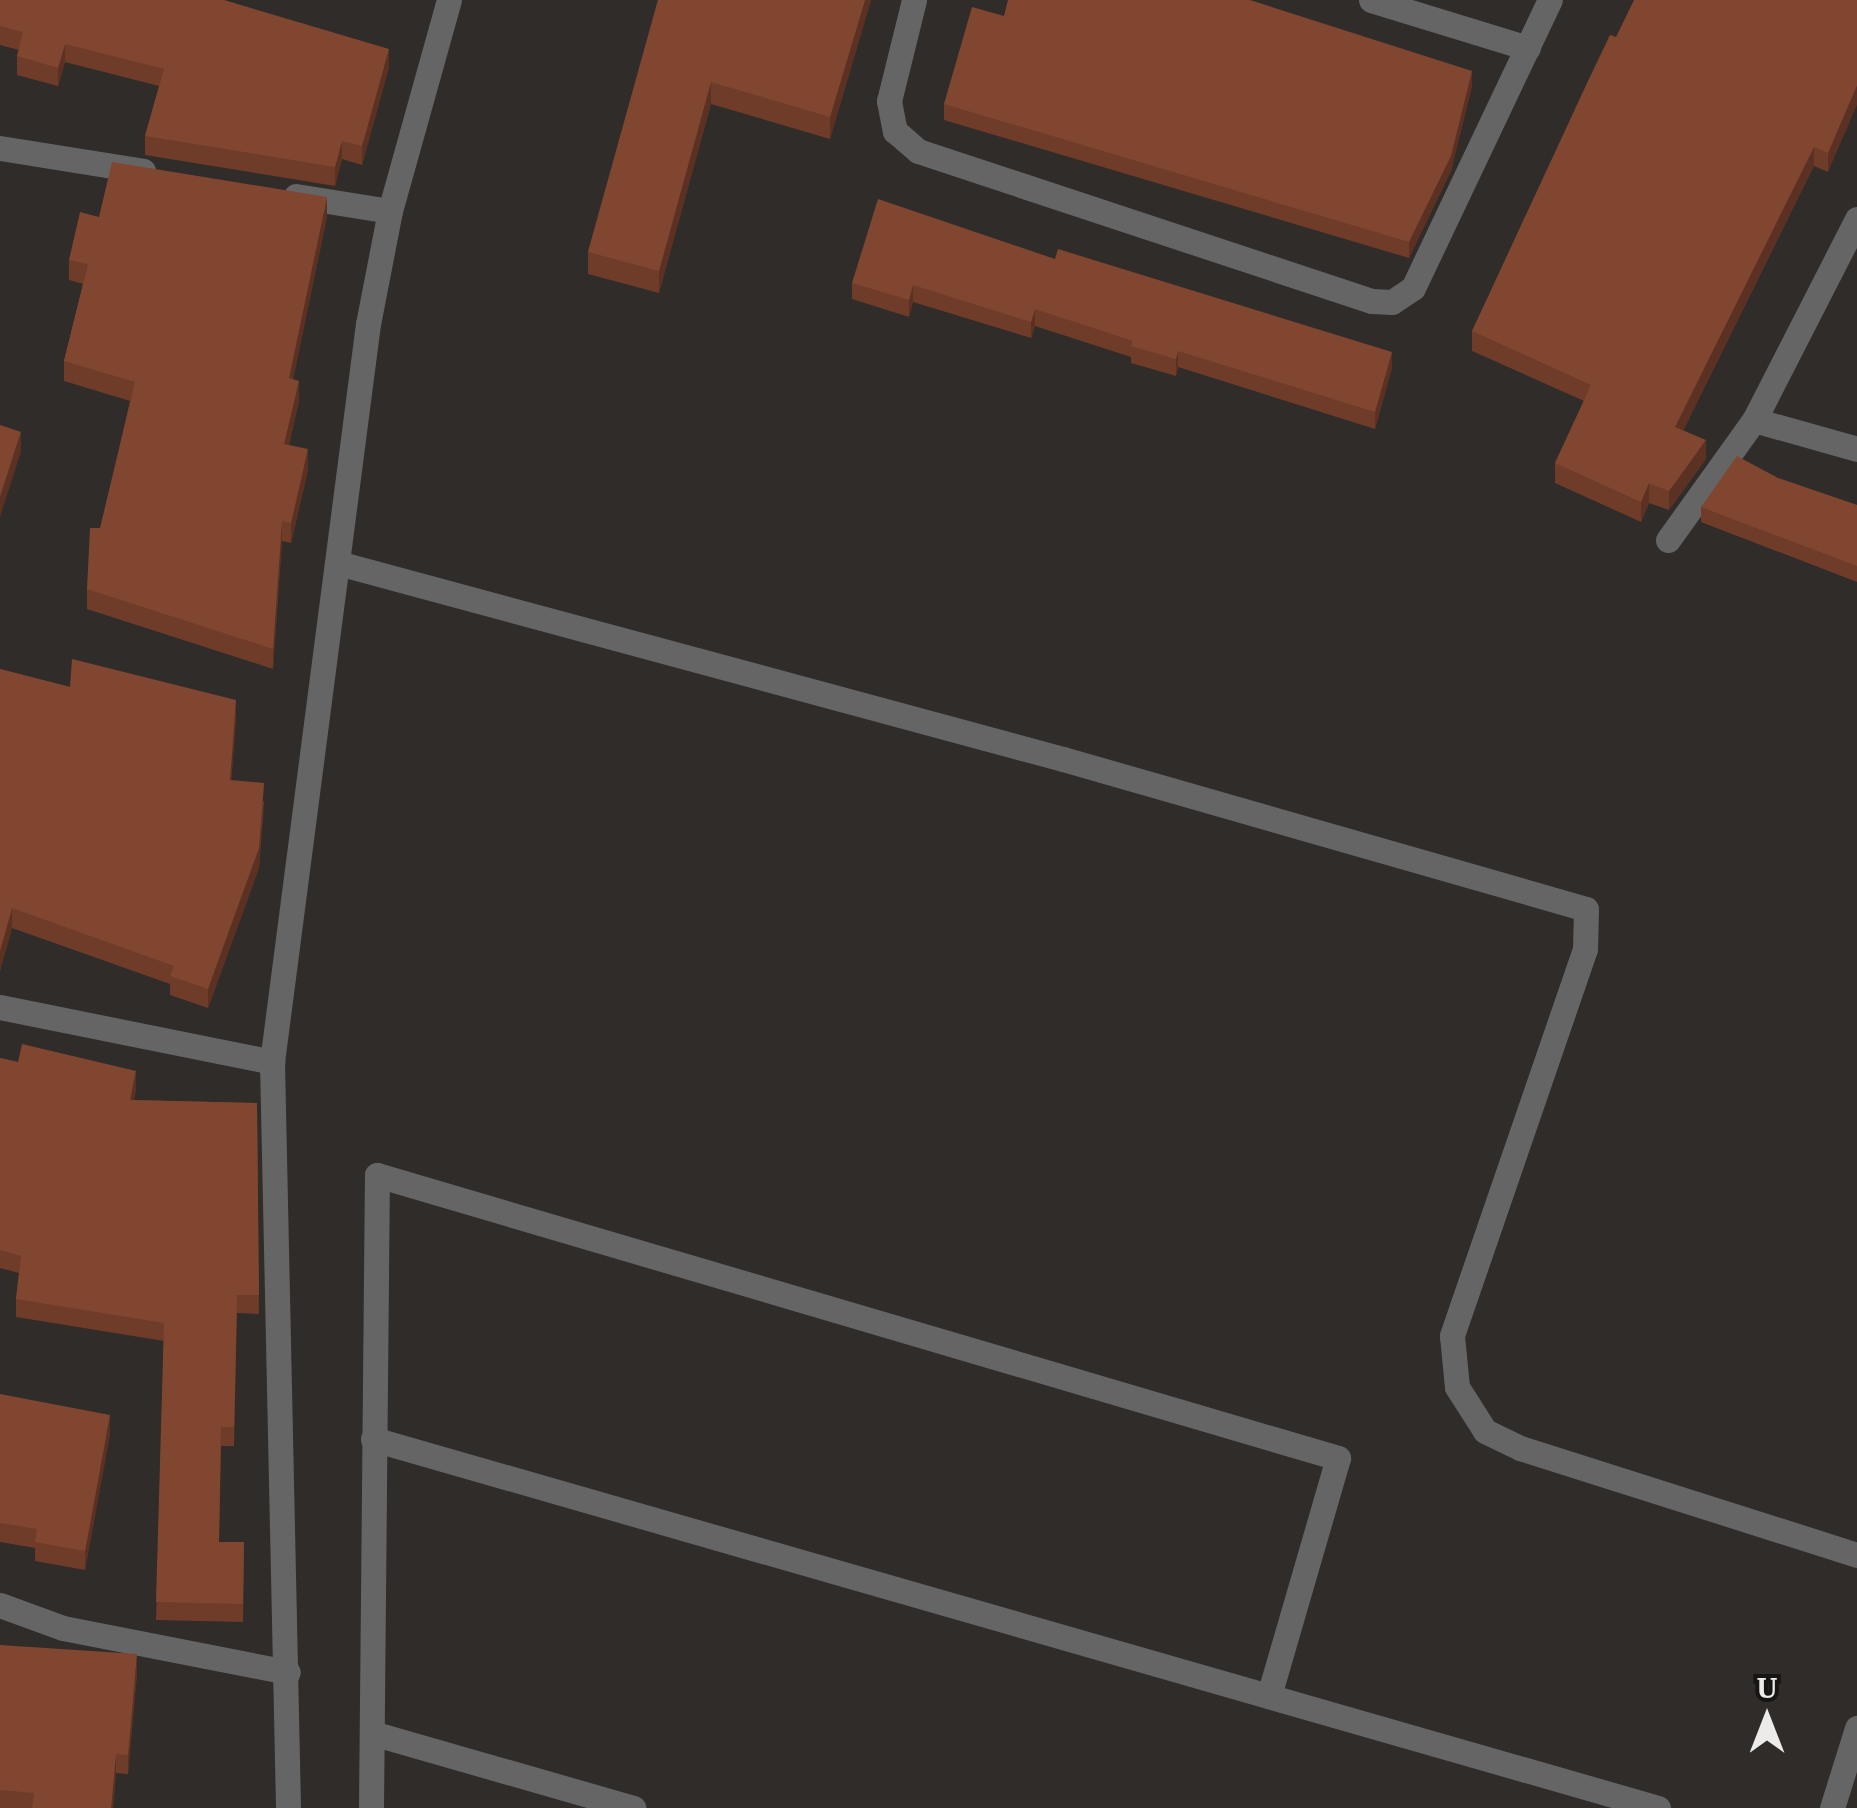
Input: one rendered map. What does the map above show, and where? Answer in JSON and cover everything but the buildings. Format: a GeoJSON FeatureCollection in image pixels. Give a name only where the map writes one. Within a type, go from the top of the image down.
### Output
{"type":"FeatureCollection","features":[{"type":"Feature","properties":{"kind":"street"},"geometry":{"type":"LineString","coordinates":[[288,1808],[272,1062],[390,210],[449,0]]}},
{"type":"Feature","properties":{"kind":"street"},"geometry":{"type":"LineString","coordinates":[[914,0],[888,101],[895,132],[918,152],[1372,301],[1392,302],[1412,288],[1550,0]]}},
{"type":"Feature","properties":{"kind":"street"},"geometry":{"type":"LineString","coordinates":[[1370,0],[1528,48]]}},
{"type":"Feature","properties":{"kind":"street"},"geometry":{"type":"LineString","coordinates":[[0,148],[176,176]]}},
{"type":"Feature","properties":{"kind":"street"},"geometry":{"type":"LineString","coordinates":[[273,192],[390,210]]}},
{"type":"Feature","properties":{"kind":"street"},"geometry":{"type":"LineString","coordinates":[[1668,540],[1754,420],[1857,219]]}},
{"type":"Feature","properties":{"kind":"street"},"geometry":{"type":"LineString","coordinates":[[1754,420],[1857,449]]}},
{"type":"Feature","properties":{"kind":"street"},"geometry":{"type":"LineString","coordinates":[[338,564],[1530,888],[1586,910],[1585,950],[1452,1336],[1457,1386],[1486,1431],[1520,1448],[1857,1555]]}},
{"type":"Feature","properties":{"kind":"street"},"geometry":{"type":"LineString","coordinates":[[0,1006],[272,1062]]}},
{"type":"Feature","properties":{"kind":"street"},"geometry":{"type":"LineString","coordinates":[[371,1808],[377,1175],[1338,1458],[1268,1696]]}},
{"type":"Feature","properties":{"kind":"street"},"geometry":{"type":"LineString","coordinates":[[373,1439],[1658,1808]]}},
{"type":"Feature","properties":{"kind":"street"},"geometry":{"type":"LineString","coordinates":[[0,1605],[63,1628],[288,1672]]}},
{"type":"Feature","properties":{"kind":"street"},"geometry":{"type":"LineString","coordinates":[[1832,1808],[1857,1728]]}},
{"type":"Feature","properties":{"kind":"street"},"geometry":{"type":"LineString","coordinates":[[372,1732],[633,1808]]}}]}
